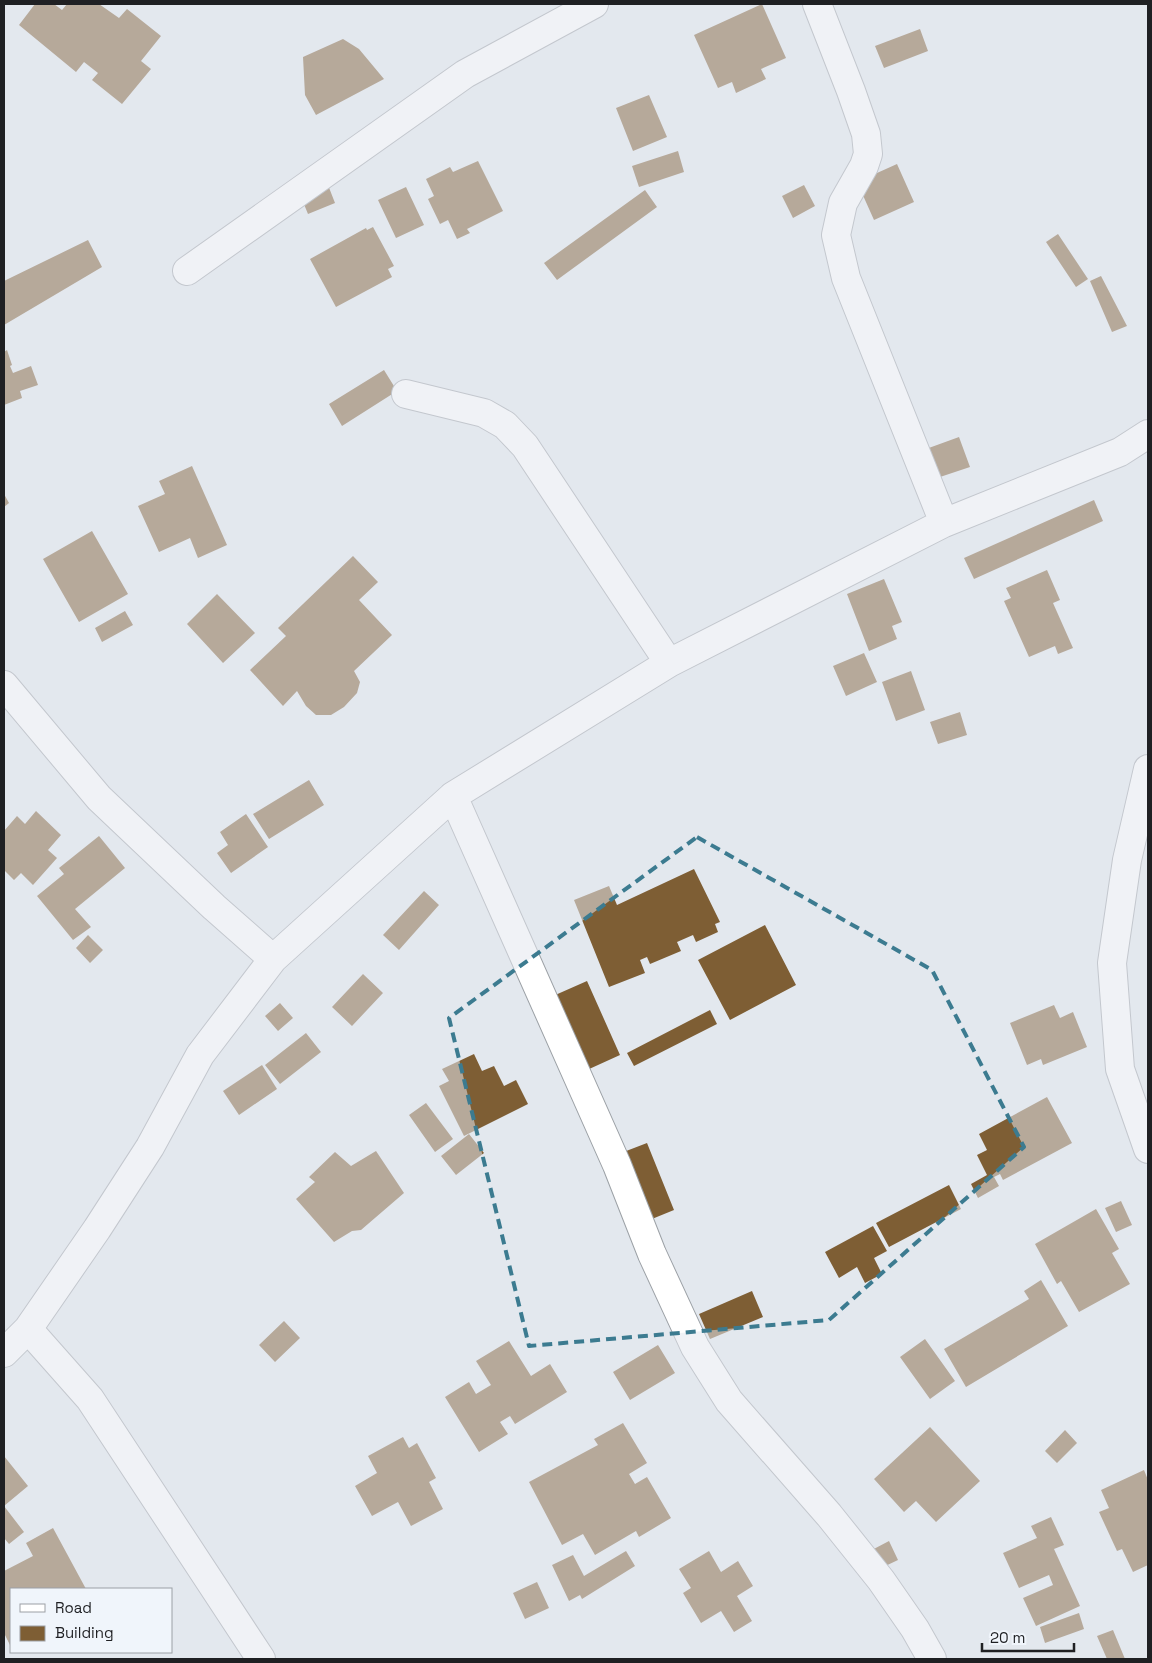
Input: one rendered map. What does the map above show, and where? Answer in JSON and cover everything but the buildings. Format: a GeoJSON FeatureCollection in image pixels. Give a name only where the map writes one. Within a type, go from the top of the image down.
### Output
{"type":"FeatureCollection","features":[{"type":"Feature","properties":{"kind":"street"},"geometry":{"type":"LineString","coordinates":[[188,271],[465,74],[594,4]]}},
{"type":"Feature","properties":{"kind":"street"},"geometry":{"type":"LineString","coordinates":[[818,4],[866,134],[868,154],[864,166],[843,203],[836,235],[846,278],[944,523]]}},
{"type":"Feature","properties":{"kind":"street"},"geometry":{"type":"LineString","coordinates":[[406,394],[484,413],[504,425],[525,446],[669,663]]}},
{"type":"Feature","properties":{"kind":"street"},"geometry":{"type":"LineString","coordinates":[[4,1353],[28,1330],[97,1229],[150,1147],[200,1055],[273,959],[453,796],[669,663],[944,523],[1120,452],[1148,434]]}},
{"type":"Feature","properties":{"kind":"street"},"geometry":{"type":"LineString","coordinates":[[4,685],[99,798],[214,907],[273,959]]}},
{"type":"Feature","properties":{"kind":"street"},"geometry":{"type":"LineString","coordinates":[[1148,769],[1127,860],[1112,963],[1120,1069],[1148,1149]]}},
{"type":"Feature","properties":{"kind":"street"},"geometry":{"type":"LineString","coordinates":[[453,796],[613,1156],[652,1254],[695,1347],[729,1401],[829,1515],[881,1580],[932,1659]]}},
{"type":"Feature","properties":{"kind":"street"},"geometry":{"type":"LineString","coordinates":[[28,1330],[90,1399],[261,1659]]}},
{"type":"Feature","properties":{"kind":"highlighted area"},"geometry":{"type":"Polygon","coordinates":[[[697,837],[932,970],[1024,1147],[829,1320],[529,1346],[449,1018],[697,837]]]}}]}
